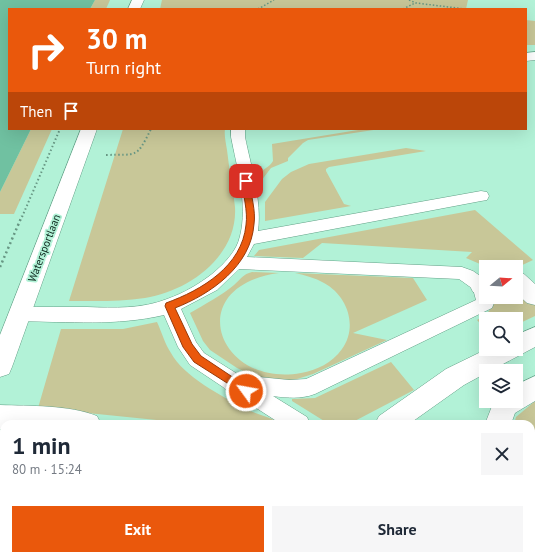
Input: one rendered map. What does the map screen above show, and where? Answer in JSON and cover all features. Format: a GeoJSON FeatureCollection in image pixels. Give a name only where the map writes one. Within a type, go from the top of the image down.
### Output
{"type":"FeatureCollection","features":[{"type":"Feature","properties":{"kind":"street","name":"Watersportlaan"},"geometry":{"type":"LineString","coordinates":[[0,367],[89,130]]}},
{"type":"Feature","properties":{"kind":"street"},"geometry":{"type":"LineString","coordinates":[[523,286],[535,297]]}},
{"type":"Feature","properties":{"kind":"street"},"geometry":{"type":"LineString","coordinates":[[523,342],[535,336]]}},
{"type":"Feature","properties":{"kind":"street"},"geometry":{"type":"LineString","coordinates":[[394,420],[455,377],[496,356]]}},
{"type":"Feature","properties":{"kind":"street"},"geometry":{"type":"LineString","coordinates":[[523,395],[535,387]]}},
{"type":"Feature","properties":{"kind":"street"},"geometry":{"type":"LineString","coordinates":[[500,420],[504,408]]}},
{"type":"Feature","properties":{"kind":"street"},"geometry":{"type":"LineString","coordinates":[[0,417],[53,420]]}},
{"type":"Feature","properties":{"kind":"lane"},"geometry":{"type":"LineString","coordinates":[[20,314],[121,316],[141,313],[170,306],[187,299],[212,285],[235,263],[248,239],[251,223],[238,130]]}},
{"type":"Feature","properties":{"kind":"lane"},"geometry":{"type":"LineString","coordinates":[[248,239],[482,196]]}},
{"type":"Feature","properties":{"kind":"lane"},"geometry":{"type":"LineString","coordinates":[[235,263],[451,271],[462,273],[479,282]]}},
{"type":"Feature","properties":{"kind":"lane"},"geometry":{"type":"LineString","coordinates":[[232,382],[289,389],[308,388],[483,304]]}},
{"type":"Feature","properties":{"kind":"lane"},"geometry":{"type":"LineString","coordinates":[[170,306],[188,347],[197,359],[293,420]]}},
{"type":"Feature","properties":{"kind":"path"},"geometry":{"type":"LineString","coordinates":[[260,8],[274,0]]}},
{"type":"Feature","properties":{"kind":"path"},"geometry":{"type":"LineString","coordinates":[[409,0],[416,3],[457,8]]}},
{"type":"Feature","properties":{"kind":"path"},"geometry":{"type":"LineString","coordinates":[[405,8],[416,3]]}},
{"type":"Feature","properties":{"kind":"path"},"geometry":{"type":"LineString","coordinates":[[0,267],[60,130]]}},
{"type":"Feature","properties":{"kind":"path"},"geometry":{"type":"LineString","coordinates":[[79,155],[134,154],[140,151],[150,130]]}},
{"type":"Feature","properties":{"kind":"shaded area"},"geometry":{"type":"Polygon","coordinates":[[[0,0],[95,0],[91,8],[8,8],[8,130],[31,130],[0,192],[0,0]]]}},
{"type":"Feature","properties":{"kind":"shaded area"},"geometry":{"type":"Polygon","coordinates":[[[95,0],[110,0],[106,8],[91,8],[95,0]]]}},
{"type":"Feature","properties":{"kind":"shaded area"},"geometry":{"type":"Polygon","coordinates":[[[162,0],[468,0],[466,8],[160,8],[162,0]]]}},
{"type":"Feature","properties":{"kind":"shaded area"},"geometry":{"type":"Polygon","coordinates":[[[527,20],[535,21],[535,45],[527,45],[527,20]]]}},
{"type":"Feature","properties":{"kind":"shaded area"},"geometry":{"type":"Polygon","coordinates":[[[31,130],[52,130],[14,214],[0,214],[0,192],[31,130]]]}},
{"type":"Feature","properties":{"kind":"shaded area"},"geometry":{"type":"Polygon","coordinates":[[[123,130],[225,130],[225,140],[235,207],[234,225],[228,241],[208,268],[194,279],[178,288],[162,294],[126,300],[69,301],[123,130]]]}},
{"type":"Feature","properties":{"kind":"shaded area"},"geometry":{"type":"Polygon","coordinates":[[[358,130],[373,130],[308,140],[288,158],[288,161],[271,168],[261,181],[259,175],[273,161],[272,144],[358,130]]]}},
{"type":"Feature","properties":{"kind":"shaded area"},"geometry":{"type":"Polygon","coordinates":[[[406,148],[426,151],[329,167],[326,169],[344,204],[351,206],[265,221],[265,202],[282,179],[291,172],[309,164],[406,148]]]}},
{"type":"Feature","properties":{"kind":"shaded area"},"geometry":{"type":"Polygon","coordinates":[[[475,210],[533,260],[523,265],[523,260],[479,260],[479,264],[466,258],[472,252],[322,243],[303,258],[254,256],[259,250],[475,210]]]}},
{"type":"Feature","properties":{"kind":"shaded area"},"geometry":{"type":"Polygon","coordinates":[[[252,272],[279,273],[248,282],[229,296],[221,314],[222,334],[231,351],[248,366],[272,374],[301,373],[313,370],[334,358],[342,349],[347,340],[350,322],[348,313],[339,296],[321,281],[295,273],[413,278],[427,300],[353,333],[387,340],[313,374],[294,380],[274,380],[254,376],[237,368],[210,350],[203,341],[190,313],[224,293],[244,275],[252,272]]]}},
{"type":"Feature","properties":{"kind":"shaded area"},"geometry":{"type":"Polygon","coordinates":[[[523,292],[535,303],[535,316],[523,322],[523,312],[488,312],[493,304],[523,304],[523,292]]]}},
{"type":"Feature","properties":{"kind":"shaded area"},"geometry":{"type":"Polygon","coordinates":[[[157,322],[171,353],[177,362],[194,378],[215,392],[246,409],[273,420],[156,420],[38,408],[61,329],[123,329],[157,322]]]}},
{"type":"Feature","properties":{"kind":"shaded area"},"geometry":{"type":"Polygon","coordinates":[[[391,362],[414,390],[357,420],[323,420],[292,401],[292,399],[315,398],[391,362]]]}},
{"type":"Feature","properties":{"kind":"shaded area"},"geometry":{"type":"Polygon","coordinates":[[[535,401],[535,420],[515,420],[516,417],[535,401]]]}},
{"type":"Feature","properties":{"kind":"route"},"geometry":{"type":"LineString","coordinates":[[246,181],[251,223],[248,239],[235,263],[212,285],[187,299],[170,306],[188,347],[197,359],[246,391]]}}]}
